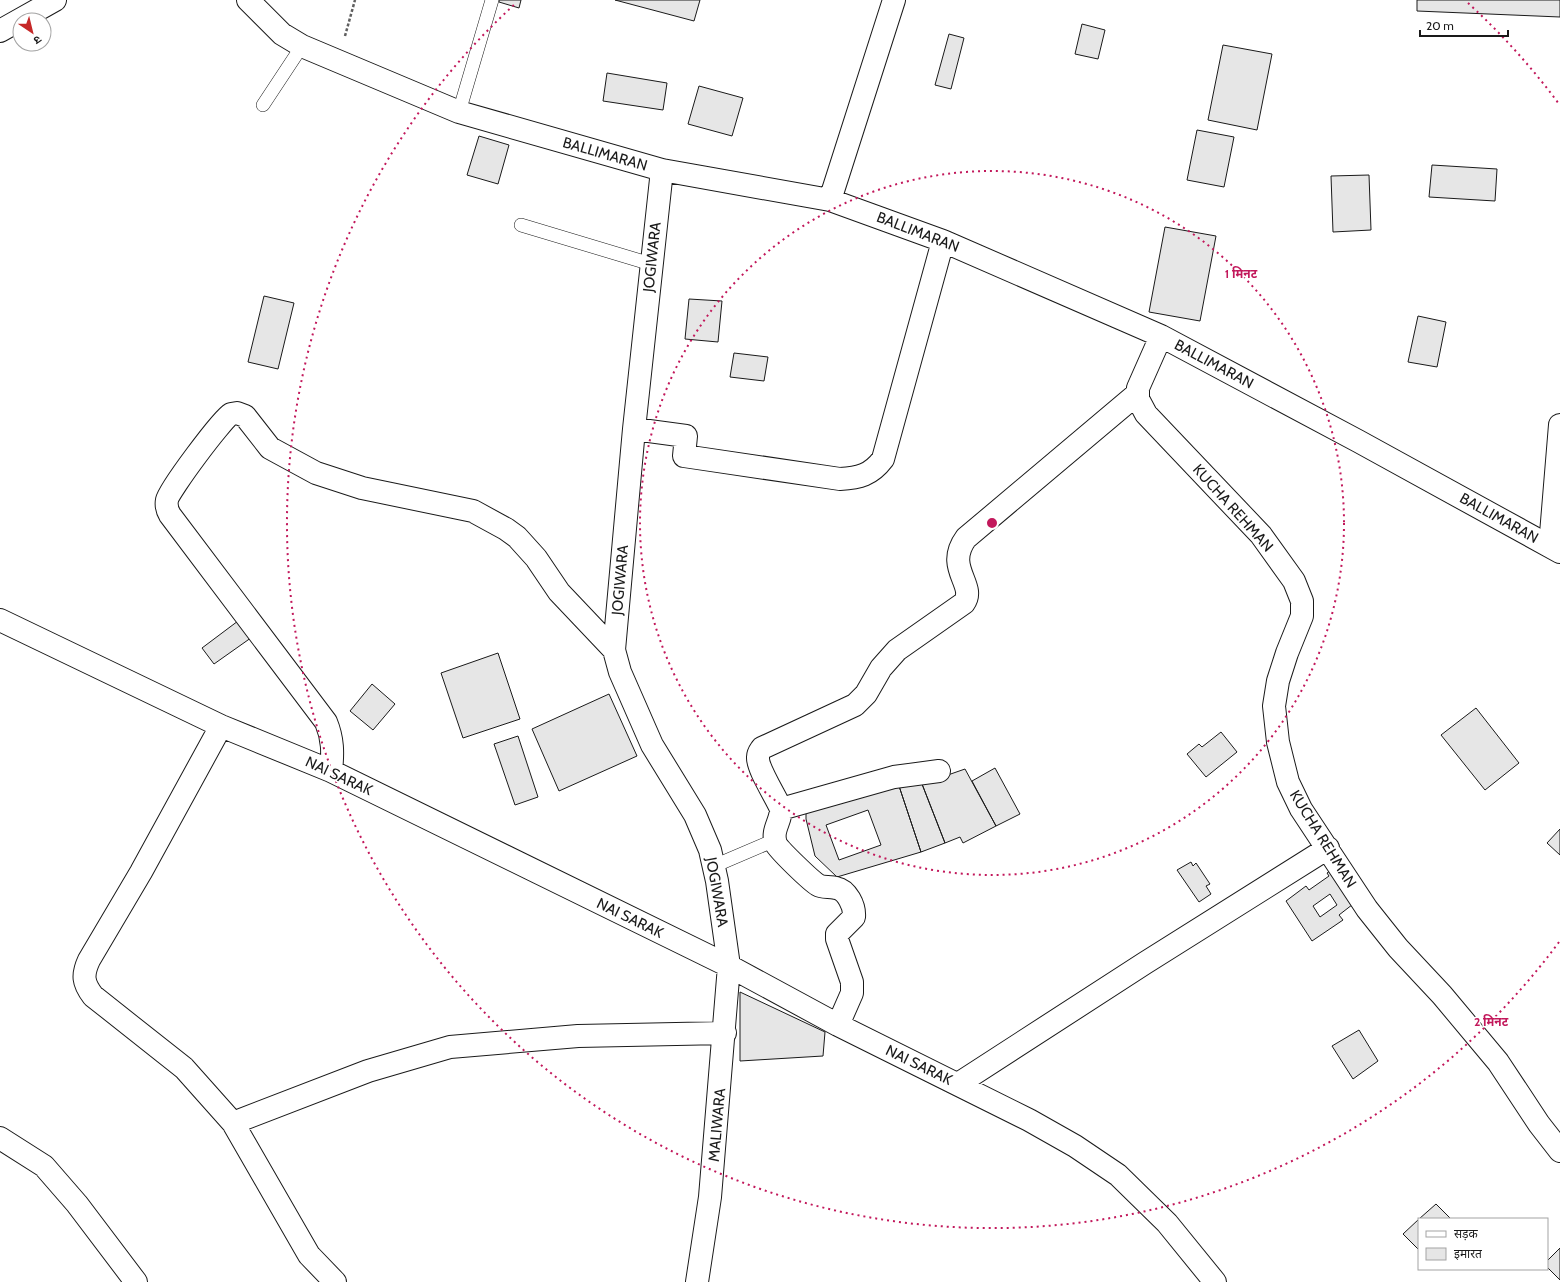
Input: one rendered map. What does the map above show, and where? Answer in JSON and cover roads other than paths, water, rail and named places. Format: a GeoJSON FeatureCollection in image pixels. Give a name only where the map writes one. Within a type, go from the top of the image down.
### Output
{"type":"FeatureCollection","features":[{"type":"Feature","properties":{"kind":"street"},"geometry":{"type":"LineString","coordinates":[[0,31],[55,0]]}},
{"type":"Feature","properties":{"kind":"street","name":"BALLIMARAN"},"geometry":{"type":"LineString","coordinates":[[248,0],[282,34],[302,46],[459,112],[662,170],[830,200],[943,241],[1161,336],[1555,549]]}},
{"type":"Feature","properties":{"kind":"street"},"geometry":{"type":"LineString","coordinates":[[830,200],[894,0]]}},
{"type":"Feature","properties":{"kind":"street","name":"JOGIWARA"},"geometry":{"type":"LineString","coordinates":[[662,170],[634,429],[614,650],[620,672],[652,745],[695,815],[710,850],[714,866],[729,966]]}},
{"type":"Feature","properties":{"kind":"street"},"geometry":{"type":"LineString","coordinates":[[634,429],[686,436],[684,456],[840,479],[856,478],[868,474],[883,459],[943,241]]}},
{"type":"Feature","properties":{"kind":"street"},"geometry":{"type":"LineString","coordinates":[[838,1024],[853,988],[837,939],[837,934],[854,916],[854,912],[845,893],[841,889],[817,884],[781,850],[776,840],[774,829],[781,816],[781,808],[760,767],[758,758],[762,748],[855,705],[866,694],[881,668],[897,650],[964,603],[968,595],[958,563],[957,555],[960,546],[966,538],[1137,394],[1143,375],[1161,336]]}},
{"type":"Feature","properties":{"kind":"street","name":"KUCHA REHMAN"},"geometry":{"type":"LineString","coordinates":[[1137,394],[1141,406],[1146,414],[1261,536],[1294,581],[1302,601],[1302,616],[1287,653],[1278,681],[1274,706],[1278,742],[1288,782],[1300,809],[1328,848],[1367,908],[1398,948],[1442,995],[1498,1062],[1539,1124],[1560,1151]]}},
{"type":"Feature","properties":{"kind":"street"},"geometry":{"type":"LineString","coordinates":[[332,771],[334,750],[331,735],[326,722],[166,508],[168,497],[192,462],[231,414],[236,413],[245,416],[270,448],[316,474],[362,488],[473,511],[506,529],[517,537],[536,558],[559,592],[614,650]]}},
{"type":"Feature","properties":{"kind":"street"},"geometry":{"type":"LineString","coordinates":[[1555,549],[1560,425]]}},
{"type":"Feature","properties":{"kind":"street","name":"NAI SARAK"},"geometry":{"type":"LineString","coordinates":[[0,620],[221,726],[332,771],[729,966],[838,1024],[1029,1120],[1074,1146],[1118,1175],[1168,1223],[1215,1282]]}},
{"type":"Feature","properties":{"kind":"street"},"geometry":{"type":"LineString","coordinates":[[221,726],[141,872],[89,960],[84,971],[84,980],[87,988],[93,996],[184,1068],[233,1124],[309,1255],[326,1275],[335,1282]]}},
{"type":"Feature","properties":{"kind":"street"},"geometry":{"type":"LineString","coordinates":[[781,808],[894,777],[939,771]]}},
{"type":"Feature","properties":{"kind":"street"},"geometry":{"type":"LineString","coordinates":[[958,1084],[1145,963],[1328,848]]}},
{"type":"Feature","properties":{"kind":"street","name":"MALIWARA"},"geometry":{"type":"LineString","coordinates":[[697,1282],[710,1197],[725,1033],[729,966]]}},
{"type":"Feature","properties":{"kind":"street"},"geometry":{"type":"LineString","coordinates":[[233,1124],[368,1071],[450,1047],[578,1036],[725,1033]]}},
{"type":"Feature","properties":{"kind":"street"},"geometry":{"type":"LineString","coordinates":[[0,1138],[44,1166],[77,1204],[136,1282]]}},
{"type":"Feature","properties":{"kind":"lane"},"geometry":{"type":"LineString","coordinates":[[459,112],[492,0]]}},
{"type":"Feature","properties":{"kind":"lane"},"geometry":{"type":"LineString","coordinates":[[263,105],[302,46]]}},
{"type":"Feature","properties":{"kind":"lane"},"geometry":{"type":"LineString","coordinates":[[521,225],[651,264]]}},
{"type":"Feature","properties":{"kind":"lane"},"geometry":{"type":"LineString","coordinates":[[714,866],[776,840]]}}]}
